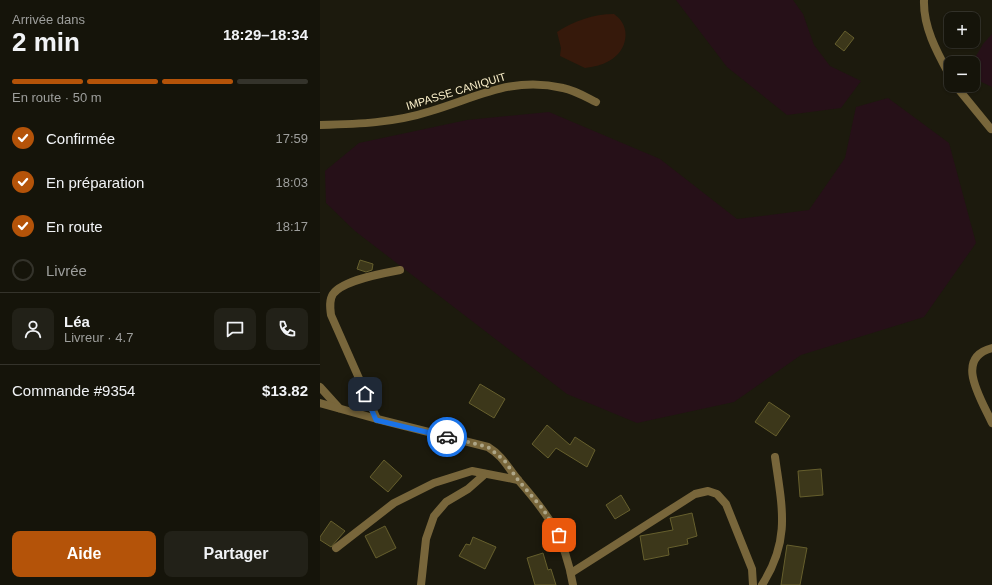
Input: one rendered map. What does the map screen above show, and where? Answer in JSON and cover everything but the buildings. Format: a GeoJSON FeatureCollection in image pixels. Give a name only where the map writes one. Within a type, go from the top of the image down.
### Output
{"type":"FeatureCollection","features":[{"type":"Feature","properties":{"kind":"street"},"geometry":{"type":"LineString","coordinates":[[924,0],[924,12],[930,36],[944,64]]}},
{"type":"Feature","properties":{"kind":"street","name":"IMPASSE CANIQUIT"},"geometry":{"type":"LineString","coordinates":[[320,125],[388,122],[431,112],[507,86],[527,83],[564,88],[596,102]]}},
{"type":"Feature","properties":{"kind":"street"},"geometry":{"type":"LineString","coordinates":[[961,92],[992,129]]}},
{"type":"Feature","properties":{"kind":"street"},"geometry":{"type":"LineString","coordinates":[[376,420],[331,316],[330,304],[333,294],[342,287],[365,277],[400,270]]}},
{"type":"Feature","properties":{"kind":"street"},"geometry":{"type":"LineString","coordinates":[[992,348],[981,353],[974,359],[971,368],[977,390],[992,423]]}},
{"type":"Feature","properties":{"kind":"street"},"geometry":{"type":"LineString","coordinates":[[320,387],[339,409]]}},
{"type":"Feature","properties":{"kind":"street"},"geometry":{"type":"LineString","coordinates":[[320,403],[376,420],[488,447],[504,460],[518,480],[534,497],[554,526],[564,545],[573,585]]}},
{"type":"Feature","properties":{"kind":"street"},"geometry":{"type":"LineString","coordinates":[[762,585],[776,558],[782,539],[783,515],[775,457]]}},
{"type":"Feature","properties":{"kind":"street"},"geometry":{"type":"LineString","coordinates":[[336,548],[394,504],[434,483],[472,471],[518,480]]}},
{"type":"Feature","properties":{"kind":"street"},"geometry":{"type":"LineString","coordinates":[[420,585],[426,539],[434,516],[446,502],[468,489],[485,474]]}},
{"type":"Feature","properties":{"kind":"street"},"geometry":{"type":"LineString","coordinates":[[571,573],[695,494],[708,491],[717,494],[726,504],[752,569],[754,585]]}},
{"type":"Feature","properties":{"kind":"shaded area"},"geometry":{"type":"Polygon","coordinates":[[[676,0],[793,0],[803,14],[814,45],[830,66],[861,81],[841,108],[787,115],[727,67],[676,0]]]}},
{"type":"Feature","properties":{"kind":"shaded area"},"geometry":{"type":"Polygon","coordinates":[[[614,14],[620,19],[625,32],[624,45],[615,57],[603,64],[585,68],[560,56],[561,48],[557,32],[584,19],[599,15],[614,14]]]}},
{"type":"Feature","properties":{"kind":"shaded area"},"geometry":{"type":"Polygon","coordinates":[[[992,34],[992,87],[980,81],[980,56],[976,56],[983,44],[992,34]]]}},
{"type":"Feature","properties":{"kind":"shaded area"},"geometry":{"type":"Polygon","coordinates":[[[888,98],[949,143],[976,243],[924,317],[801,355],[734,402],[637,423],[567,394],[355,231],[326,203],[325,171],[359,143],[467,120],[549,112],[660,159],[737,219],[809,210],[845,158],[856,107],[888,98]]]}},
{"type":"Feature","properties":{"kind":"way so far"},"geometry":{"type":"LineString","coordinates":[[447,437],[488,447],[495,452],[504,460],[518,480],[534,497],[559,535]]}},
{"type":"Feature","properties":{"kind":"route"},"geometry":{"type":"LineString","coordinates":[[365,394],[376,420],[447,437]]}}]}
